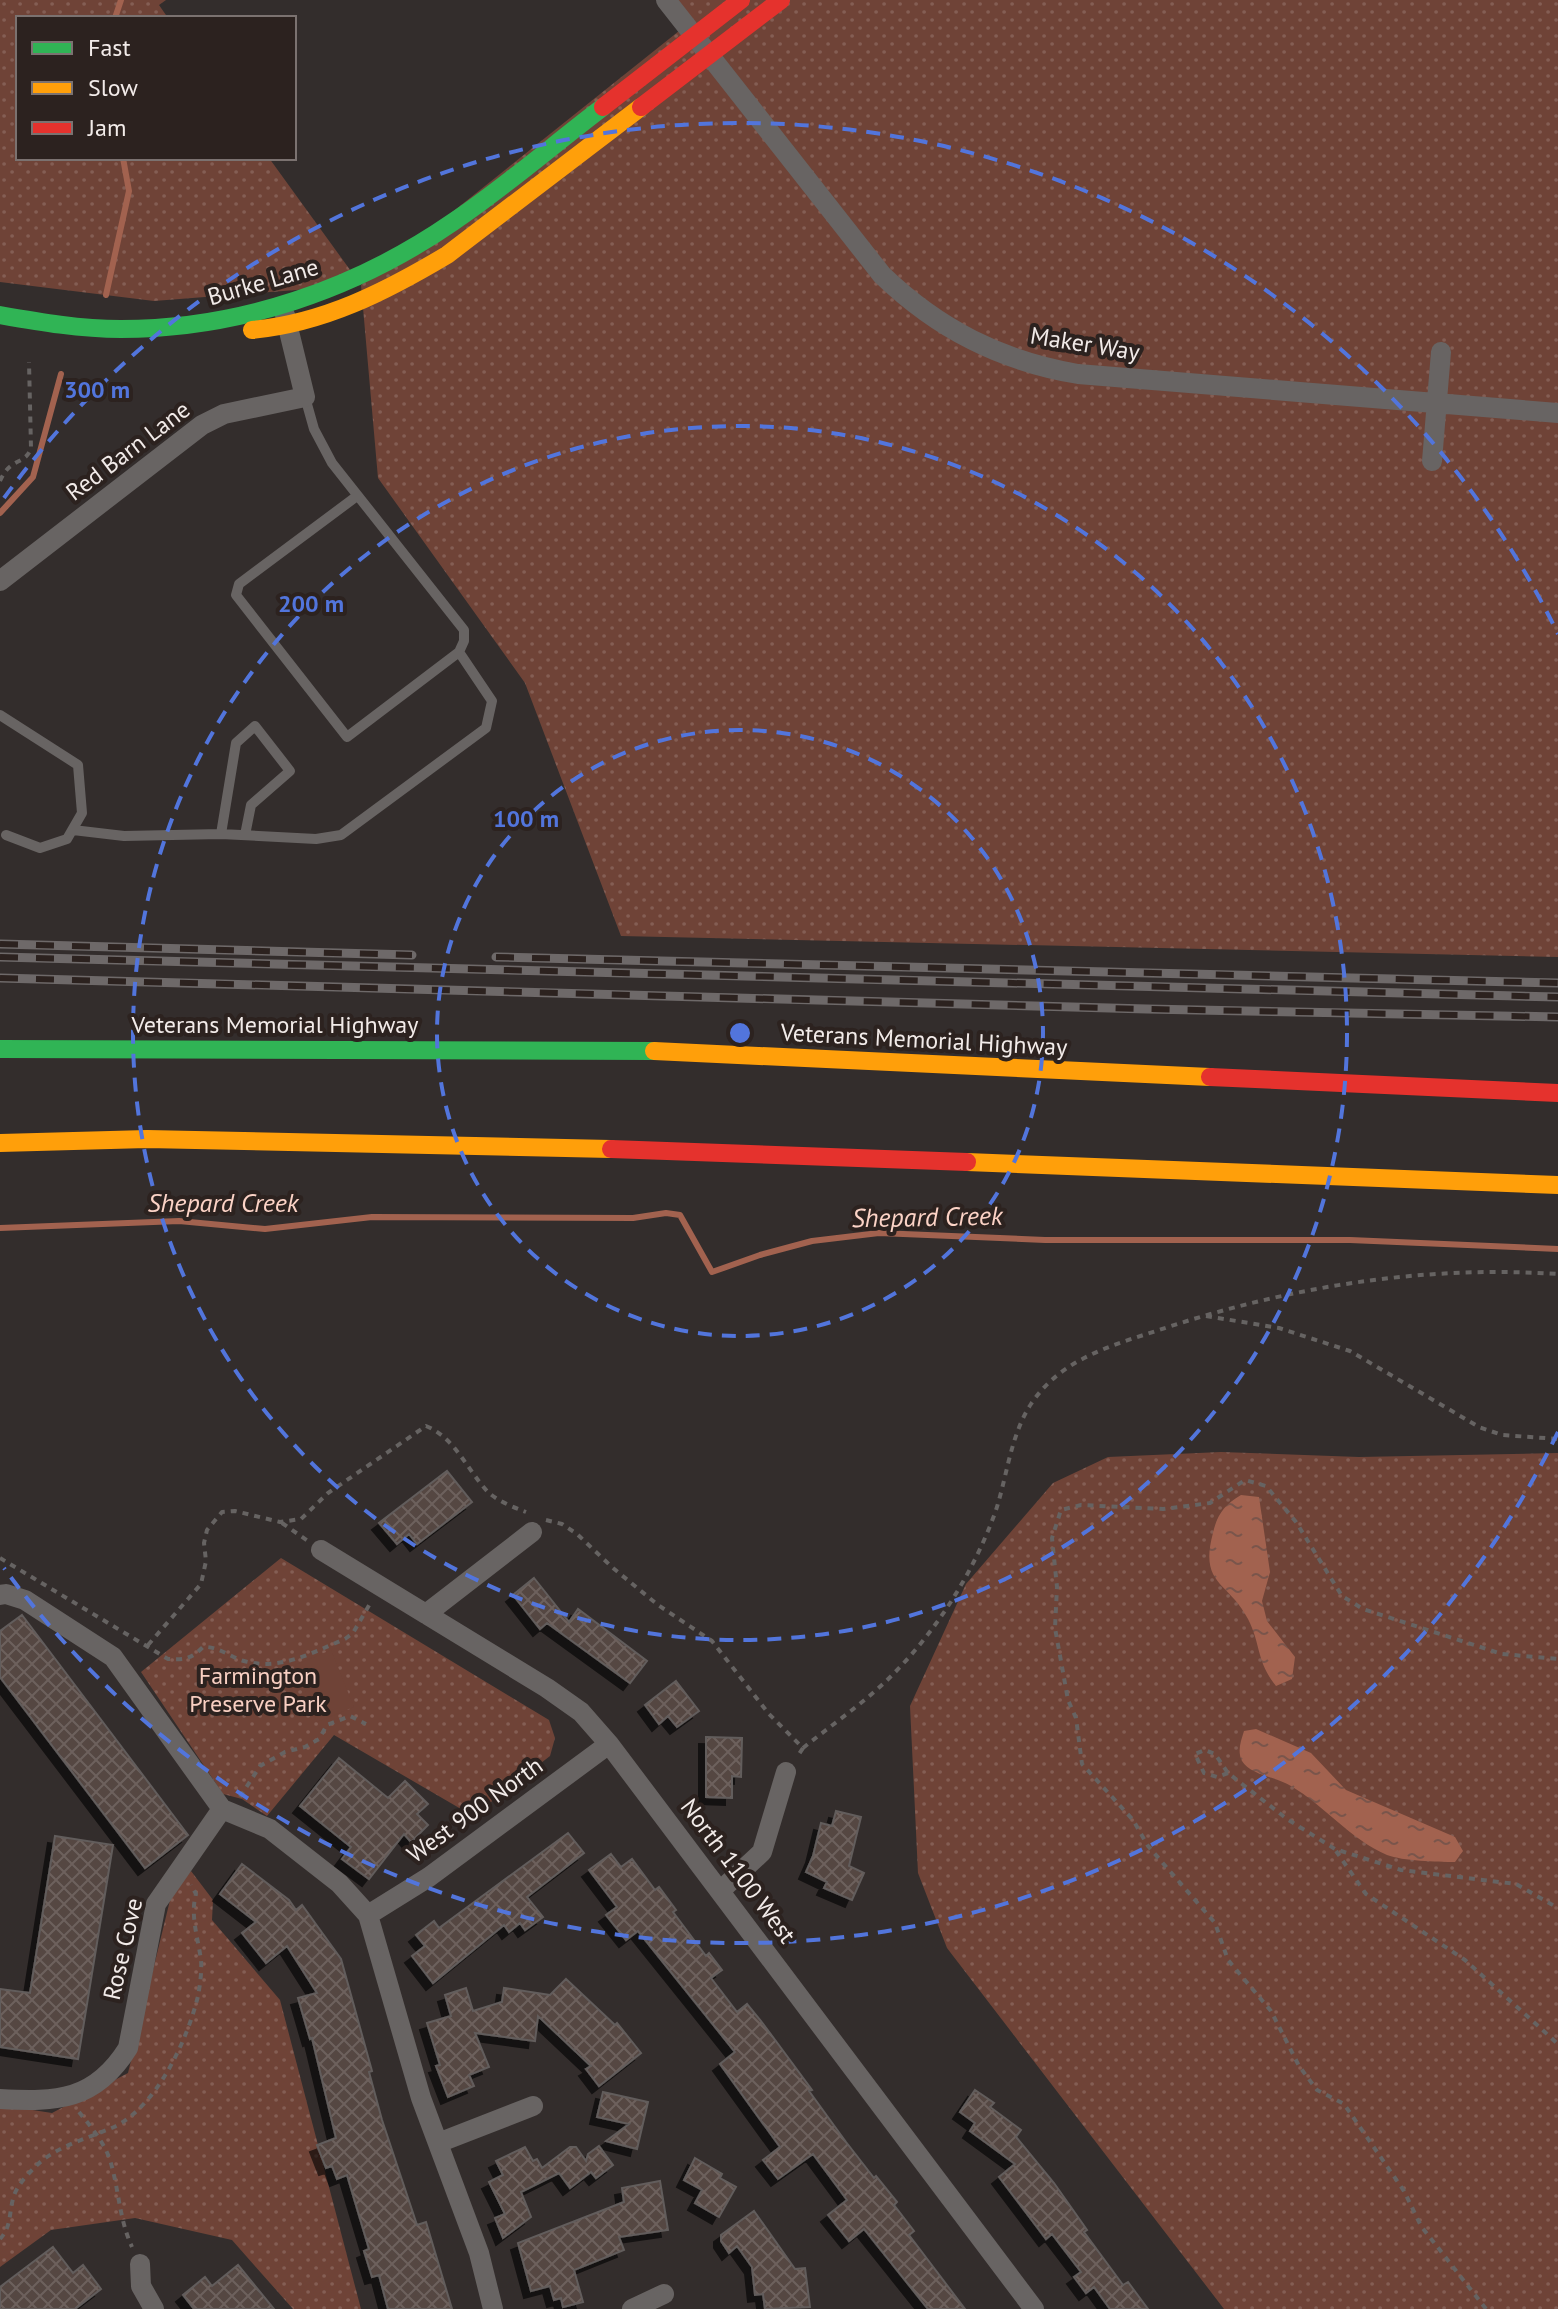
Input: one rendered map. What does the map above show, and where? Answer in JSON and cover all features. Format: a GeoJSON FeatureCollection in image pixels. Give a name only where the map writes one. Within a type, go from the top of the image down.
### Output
{"type":"FeatureCollection","features":[{"type":"Feature","properties":{"kind":"main road","name":"Burke Lane"},"geometry":{"type":"LineString","coordinates":[[285,316],[432,237],[741,0]]}},
{"type":"Feature","properties":{"kind":"main road","name":"Burke Lane"},"geometry":{"type":"LineString","coordinates":[[0,315],[91,330],[146,331],[285,316],[386,289],[447,255],[781,0]]}},
{"type":"Feature","properties":{"kind":"main road","name":"Veterans Memorial Highway"},"geometry":{"type":"LineString","coordinates":[[0,1049],[610,1049],[1558,1093]]}},
{"type":"Feature","properties":{"kind":"main road"},"geometry":{"type":"LineString","coordinates":[[0,1143],[147,1139],[661,1150],[1558,1185]]}},
{"type":"Feature","properties":{"kind":"main road"},"geometry":{"type":"LineString","coordinates":[[0,1153],[147,1139]]}},
{"type":"Feature","properties":{"kind":"street","name":"Maker Way"},"geometry":{"type":"LineString","coordinates":[[666,0],[874,266],[921,310],[965,338],[1017,360],[1078,374],[1558,413]]}},
{"type":"Feature","properties":{"kind":"street"},"geometry":{"type":"LineString","coordinates":[[285,316],[305,397]]}},
{"type":"Feature","properties":{"kind":"street"},"geometry":{"type":"LineString","coordinates":[[1432,461],[1441,352]]}},
{"type":"Feature","properties":{"kind":"street","name":"Red Barn Lane"},"geometry":{"type":"LineString","coordinates":[[0,581],[202,425],[224,414],[305,397]]}},
{"type":"Feature","properties":{"kind":"street"},"geometry":{"type":"LineString","coordinates":[[426,1614],[532,1532]]}},
{"type":"Feature","properties":{"kind":"street","name":"North 1100 West"},"geometry":{"type":"LineString","coordinates":[[321,1550],[581,1712],[609,1744],[1034,2309]]}},
{"type":"Feature","properties":{"kind":"street"},"geometry":{"type":"LineString","coordinates":[[0,1595],[25,1600],[113,1657],[222,1809],[270,1829],[339,1883],[368,1915],[421,2098],[479,2253],[493,2309]]}},
{"type":"Feature","properties":{"kind":"street","name":"West 900 North"},"geometry":{"type":"LineString","coordinates":[[368,1915],[429,1877],[609,1744]]}},
{"type":"Feature","properties":{"kind":"street"},"geometry":{"type":"LineString","coordinates":[[720,1891],[762,1852],[786,1772]]}},
{"type":"Feature","properties":{"kind":"street","name":"Rose Cove"},"geometry":{"type":"LineString","coordinates":[[0,2099],[60,2099],[89,2088],[117,2065],[128,2048],[156,1904],[222,1809]]}},
{"type":"Feature","properties":{"kind":"street"},"geometry":{"type":"LineString","coordinates":[[438,2143],[533,2106]]}},
{"type":"Feature","properties":{"kind":"street"},"geometry":{"type":"LineString","coordinates":[[140,2264],[141,2286],[154,2309]]}},
{"type":"Feature","properties":{"kind":"street"},"geometry":{"type":"LineString","coordinates":[[632,2309],[664,2294]]}},
{"type":"Feature","properties":{"kind":"lane"},"geometry":{"type":"LineString","coordinates":[[305,397],[320,443],[357,496],[395,539],[464,630],[464,641],[459,652],[347,737],[236,595],[239,584],[357,496]]}},
{"type":"Feature","properties":{"kind":"lane"},"geometry":{"type":"LineString","coordinates":[[73,830],[124,836],[221,834],[316,839],[341,835],[486,728],[492,701],[459,652]]}},
{"type":"Feature","properties":{"kind":"lane"},"geometry":{"type":"LineString","coordinates":[[0,715],[78,765],[82,813],[67,839],[40,848],[6,835]]}},
{"type":"Feature","properties":{"kind":"lane"},"geometry":{"type":"LineString","coordinates":[[221,834],[236,743],[255,726],[290,771],[251,805],[245,835]]}},
{"type":"Feature","properties":{"kind":"path"},"geometry":{"type":"LineString","coordinates":[[0,481],[9,465],[27,458],[31,452],[29,362]]}},
{"type":"Feature","properties":{"kind":"path"},"geometry":{"type":"LineString","coordinates":[[803,1748],[882,1684],[919,1646],[968,1575],[995,1512],[1013,1445],[1030,1405],[1059,1371],[1093,1352],[1203,1315],[1360,1280],[1510,1271],[1558,1274]]}},
{"type":"Feature","properties":{"kind":"path"},"geometry":{"type":"LineString","coordinates":[[1203,1315],[1279,1328],[1350,1351],[1479,1427],[1502,1435],[1558,1439]]}},
{"type":"Feature","properties":{"kind":"path"},"geometry":{"type":"LineString","coordinates":[[1486,2309],[1421,2226],[1404,2191],[1344,2104],[1317,2090],[1299,2066],[1271,2011],[1228,1960],[1215,1923],[1148,1846],[1133,1820],[1082,1764],[1076,1718],[1068,1700],[1055,1628],[1057,1587],[1052,1538],[1061,1510],[1081,1505],[1163,1509],[1210,1503],[1245,1480],[1266,1486],[1296,1522],[1342,1596],[1363,1609],[1502,1654],[1558,1659]]}},
{"type":"Feature","properties":{"kind":"path"},"geometry":{"type":"LineString","coordinates":[[280,1522],[321,1550]]}},
{"type":"Feature","properties":{"kind":"path"},"geometry":{"type":"LineString","coordinates":[[0,1558],[168,1659],[186,1660],[203,1647],[212,1646],[239,1660],[261,1665],[284,1664],[353,1633],[380,1586]]}},
{"type":"Feature","properties":{"kind":"path"},"geometry":{"type":"LineString","coordinates":[[222,1809],[242,1795],[260,1766],[319,1739],[327,1725],[350,1716],[366,1724]]}},
{"type":"Feature","properties":{"kind":"path"},"geometry":{"type":"LineString","coordinates":[[1228,1773],[1217,1777],[1204,1773],[1195,1754],[1205,1750],[1215,1754],[1228,1773],[1287,1819],[1335,1849],[1401,1870],[1516,1884],[1558,1908]]}},
{"type":"Feature","properties":{"kind":"path"},"geometry":{"type":"LineString","coordinates":[[1335,1849],[1366,1894],[1465,1960],[1558,2044]]}},
{"type":"Feature","properties":{"kind":"path"},"geometry":{"type":"LineString","coordinates":[[76,2109],[97,2134],[110,2159],[124,2230],[140,2264]]}},
{"type":"Feature","properties":{"kind":"green space"},"geometry":{"type":"Polygon","coordinates":[[[0,0],[166,0],[159,5],[167,16],[16,16],[16,160],[270,160],[361,285],[154,301],[0,282],[0,0]]]}},
{"type":"Feature","properties":{"kind":"green space"},"geometry":{"type":"Polygon","coordinates":[[[663,0],[1558,0],[1558,957],[621,936],[525,683],[378,478],[361,285],[684,27],[663,0]]]}},
{"type":"Feature","properties":{"kind":"green space"},"geometry":{"type":"Polygon","coordinates":[[[1221,1452],[1359,1457],[1558,1453],[1558,2309],[1224,2309],[947,1948],[918,1873],[910,1706],[966,1584],[1053,1483],[1108,1457],[1221,1452]]]}},
{"type":"Feature","properties":{"kind":"green space","name":"Farmington Preserve Park"},"geometry":{"type":"Polygon","coordinates":[[[281,1558],[549,1720],[555,1738],[550,1756],[473,1816],[334,1735],[267,1816],[242,1799],[223,1794],[141,1672],[281,1558]]]}},
{"type":"Feature","properties":{"kind":"green space"},"geometry":{"type":"Polygon","coordinates":[[[331,1650],[354,1707],[317,1722],[295,1665],[331,1650]]]}},
{"type":"Feature","properties":{"kind":"green space"},"geometry":{"type":"Polygon","coordinates":[[[191,1871],[213,1900],[212,1920],[280,2000],[361,2309],[293,2309],[232,2240],[135,2218],[51,2230],[0,2267],[0,2105],[52,2113],[128,2073],[171,1896],[191,1871]]]}},
{"type":"Feature","properties":{"kind":"water"},"geometry":{"type":"Polygon","coordinates":[[[1241,1495],[1259,1497],[1270,1572],[1262,1601],[1267,1621],[1295,1657],[1292,1679],[1276,1686],[1265,1668],[1248,1619],[1218,1581],[1210,1563],[1217,1521],[1222,1511],[1241,1495]]]}},
{"type":"Feature","properties":{"kind":"water"},"geometry":{"type":"Polygon","coordinates":[[[1256,1729],[1311,1753],[1346,1790],[1455,1837],[1463,1851],[1455,1862],[1439,1862],[1394,1857],[1374,1848],[1291,1786],[1246,1766],[1240,1754],[1242,1738],[1244,1731],[1256,1729]]]}},
{"type":"Feature","properties":{"kind":"building"},"geometry":{"type":"Polygon","coordinates":[[[447,1471],[472,1502],[417,1544],[409,1534],[397,1544],[379,1523],[447,1471]]]}},
{"type":"Feature","properties":{"kind":"building"},"geometry":{"type":"Polygon","coordinates":[[[534,1578],[569,1622],[578,1609],[647,1661],[630,1683],[547,1623],[540,1629],[513,1595],[534,1578]]]}},
{"type":"Feature","properties":{"kind":"building"},"geometry":{"type":"Polygon","coordinates":[[[22,1615],[188,1835],[145,1868],[0,1677],[0,1631],[22,1615]]]}},
{"type":"Feature","properties":{"kind":"building"},"geometry":{"type":"Polygon","coordinates":[[[676,1681],[699,1711],[677,1727],[668,1716],[659,1724],[645,1705],[676,1681]]]}},
{"type":"Feature","properties":{"kind":"building"},"geometry":{"type":"Polygon","coordinates":[[[706,1737],[742,1738],[741,1777],[732,1776],[732,1798],[706,1797],[706,1737]]]}},
{"type":"Feature","properties":{"kind":"building"},"geometry":{"type":"Polygon","coordinates":[[[339,1758],[388,1798],[405,1781],[428,1804],[417,1814],[428,1825],[411,1842],[404,1834],[369,1879],[342,1859],[351,1847],[300,1806],[339,1758]]]}},
{"type":"Feature","properties":{"kind":"building"},"geometry":{"type":"Polygon","coordinates":[[[836,1811],[861,1817],[849,1866],[864,1873],[852,1900],[824,1888],[827,1882],[806,1872],[821,1823],[832,1826],[836,1811]]]}},
{"type":"Feature","properties":{"kind":"building"},"geometry":{"type":"Polygon","coordinates":[[[568,1833],[584,1853],[527,1897],[543,1917],[525,1930],[520,1923],[509,1932],[504,1925],[433,1983],[412,1956],[425,1946],[416,1935],[434,1921],[439,1928],[568,1833]]]}},
{"type":"Feature","properties":{"kind":"building"},"geometry":{"type":"Polygon","coordinates":[[[55,1836],[113,1845],[78,2059],[0,2047],[0,1989],[30,1993],[55,1836]]]}},
{"type":"Feature","properties":{"kind":"building"},"geometry":{"type":"Polygon","coordinates":[[[611,1854],[621,1867],[632,1859],[655,1890],[659,1887],[676,1910],[673,1912],[706,1956],[709,1953],[722,1970],[711,1978],[737,2012],[747,2004],[761,2021],[846,2142],[897,2202],[894,2205],[914,2231],[909,2235],[965,2309],[928,2309],[864,2229],[849,2241],[828,2215],[847,2200],[813,2154],[778,2179],[763,2160],[780,2147],[720,2064],[735,2052],[638,1931],[626,1940],[606,1915],[617,1907],[589,1870],[611,1854]]]}},
{"type":"Feature","properties":{"kind":"building"},"geometry":{"type":"Polygon","coordinates":[[[242,1864],[289,1900],[296,1910],[302,1905],[341,1959],[372,2071],[369,2072],[382,2120],[417,2225],[426,2222],[452,2309],[388,2309],[379,2275],[372,2277],[364,2251],[369,2249],[347,2175],[337,2179],[332,2166],[326,2168],[317,2145],[336,2138],[312,2038],[298,1998],[317,1993],[287,1946],[266,1963],[242,1933],[256,1922],[220,1894],[242,1864]]]}},
{"type":"Feature","properties":{"kind":"building"},"geometry":{"type":"Polygon","coordinates":[[[566,1979],[615,2025],[617,2023],[641,2053],[599,2086],[586,2069],[591,2066],[538,2016],[535,2041],[475,2033],[489,2067],[469,2075],[474,2086],[448,2097],[436,2066],[440,2065],[427,2023],[451,2016],[445,1995],[466,1988],[473,2011],[502,2002],[504,1988],[550,1995],[566,1979]]]}},
{"type":"Feature","properties":{"kind":"building"},"geometry":{"type":"Polygon","coordinates":[[[975,2090],[994,2103],[990,2107],[1021,2130],[1016,2137],[1054,2183],[1087,2230],[1084,2232],[1123,2285],[1128,2282],[1148,2309],[1110,2309],[1094,2287],[1086,2293],[1074,2277],[1081,2272],[1052,2234],[1046,2239],[999,2177],[1015,2164],[970,2131],[975,2123],[960,2112],[975,2090]]]}},
{"type":"Feature","properties":{"kind":"building"},"geometry":{"type":"Polygon","coordinates":[[[603,2092],[648,2102],[637,2149],[606,2141],[629,2124],[597,2117],[603,2092]]]}},
{"type":"Feature","properties":{"kind":"building"},"geometry":{"type":"Polygon","coordinates":[[[599,2146],[613,2165],[596,2178],[591,2172],[570,2188],[559,2173],[521,2192],[531,2217],[503,2238],[495,2218],[505,2214],[489,2182],[503,2175],[496,2161],[525,2147],[533,2161],[537,2159],[542,2168],[570,2147],[576,2147],[586,2161],[588,2154],[599,2146]]]}},
{"type":"Feature","properties":{"kind":"building"},"geometry":{"type":"Polygon","coordinates":[[[695,2158],[722,2174],[720,2178],[736,2187],[719,2217],[695,2203],[702,2190],[684,2180],[695,2158]]]}},
{"type":"Feature","properties":{"kind":"building"},"geometry":{"type":"Polygon","coordinates":[[[660,2181],[668,2230],[619,2237],[624,2250],[574,2270],[583,2302],[563,2307],[561,2298],[554,2300],[550,2286],[531,2291],[518,2243],[624,2202],[622,2188],[660,2181]]]}},
{"type":"Feature","properties":{"kind":"building"},"geometry":{"type":"Polygon","coordinates":[[[754,2211],[795,2269],[805,2268],[810,2307],[765,2309],[763,2294],[755,2295],[752,2267],[737,2246],[729,2253],[721,2241],[721,2235],[754,2211]]]}},
{"type":"Feature","properties":{"kind":"building"},"geometry":{"type":"Polygon","coordinates":[[[53,2247],[73,2273],[83,2265],[101,2289],[75,2309],[0,2309],[0,2287],[53,2247]]]}},
{"type":"Feature","properties":{"kind":"building"},"geometry":{"type":"Polygon","coordinates":[[[238,2265],[274,2309],[194,2309],[183,2295],[205,2277],[212,2286],[238,2265]]]}},
{"type":"Feature","properties":{"kind":"waterway","name":"Shepard Creek"},"geometry":{"type":"LineString","coordinates":[[116,16],[121,0]]}},
{"type":"Feature","properties":{"kind":"waterway","name":"Shepard Creek"},"geometry":{"type":"LineString","coordinates":[[106,295],[129,191],[123,160]]}},
{"type":"Feature","properties":{"kind":"waterway","name":"Shepard Creek"},"geometry":{"type":"LineString","coordinates":[[0,513],[33,477],[61,374]]}},
{"type":"Feature","properties":{"kind":"waterway","name":"Shepard Creek"},"geometry":{"type":"LineString","coordinates":[[0,1228],[179,1221],[265,1229],[372,1217],[633,1218],[666,1213],[680,1215],[712,1272],[812,1241],[879,1233],[1045,1240],[1350,1240],[1558,1249]]}},
{"type":"Feature","properties":{"kind":"railway"},"geometry":{"type":"LineString","coordinates":[[0,944],[412,955]]}},
{"type":"Feature","properties":{"kind":"railway"},"geometry":{"type":"LineString","coordinates":[[0,957],[1558,997]]}},
{"type":"Feature","properties":{"kind":"railway"},"geometry":{"type":"LineString","coordinates":[[496,957],[1558,983]]}},
{"type":"Feature","properties":{"kind":"railway"},"geometry":{"type":"LineString","coordinates":[[0,978],[1558,1017]]}},
{"type":"Feature","properties":{"kind":"traffic: fast"},"geometry":{"type":"LineString","coordinates":[[0,315],[90,328],[165,327],[209,322],[295,301],[377,267],[416,246],[491,195],[603,107]]}},
{"type":"Feature","properties":{"kind":"traffic: fast"},"geometry":{"type":"LineString","coordinates":[[0,1049],[654,1051]]}},
{"type":"Feature","properties":{"kind":"traffic: slow"},"geometry":{"type":"LineString","coordinates":[[252,330],[304,321],[329,313],[424,269],[447,255],[641,107]]}},
{"type":"Feature","properties":{"kind":"traffic: slow"},"geometry":{"type":"LineString","coordinates":[[654,1051],[1210,1077]]}},
{"type":"Feature","properties":{"kind":"traffic: slow"},"geometry":{"type":"LineString","coordinates":[[0,1143],[147,1139],[611,1149]]}},
{"type":"Feature","properties":{"kind":"traffic: slow"},"geometry":{"type":"LineString","coordinates":[[967,1162],[1558,1185]]}},
{"type":"Feature","properties":{"kind":"traffic: jam"},"geometry":{"type":"LineString","coordinates":[[603,107],[741,0]]}},
{"type":"Feature","properties":{"kind":"traffic: jam"},"geometry":{"type":"LineString","coordinates":[[641,107],[781,0]]}},
{"type":"Feature","properties":{"kind":"traffic: jam"},"geometry":{"type":"LineString","coordinates":[[1210,1077],[1558,1093]]}},
{"type":"Feature","properties":{"kind":"traffic: jam"},"geometry":{"type":"LineString","coordinates":[[611,1149],[967,1162]]}}]}
